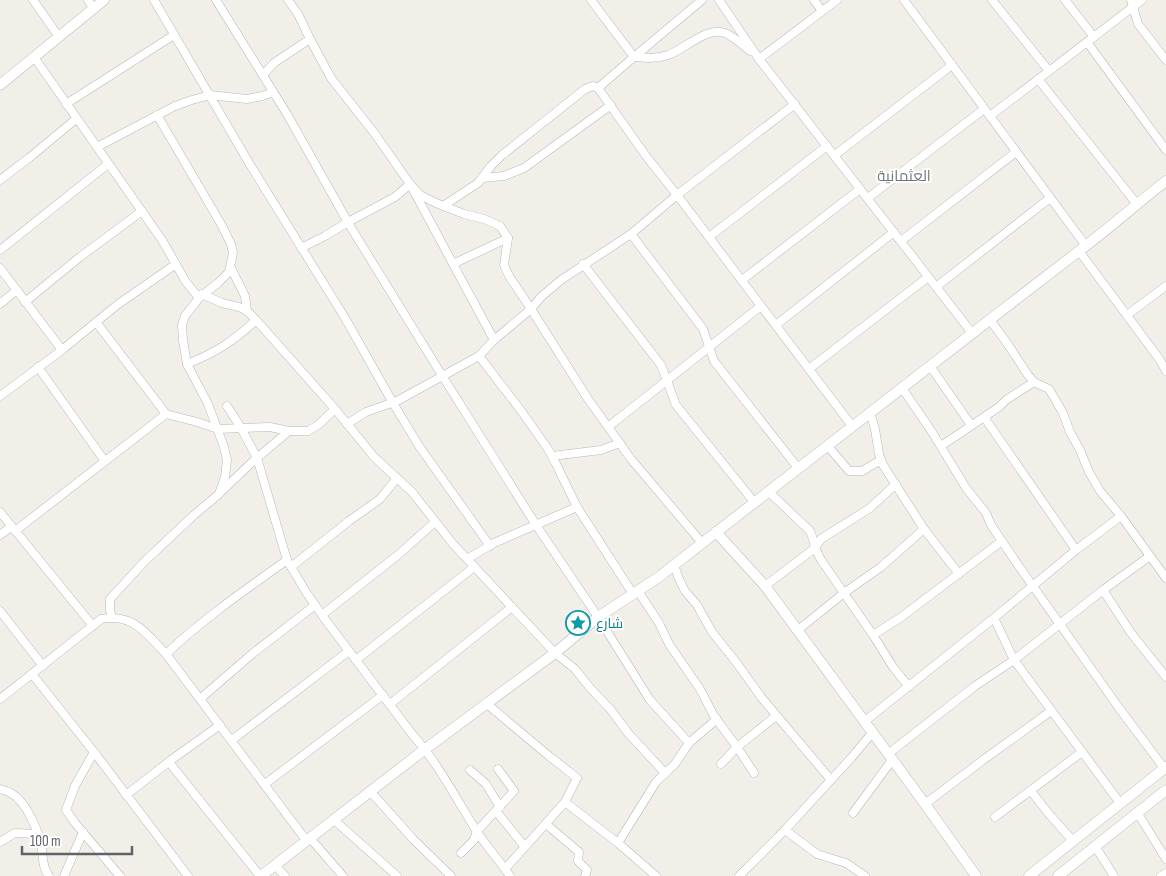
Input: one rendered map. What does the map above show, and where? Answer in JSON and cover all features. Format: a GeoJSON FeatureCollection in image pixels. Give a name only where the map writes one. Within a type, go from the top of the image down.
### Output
{"type":"FeatureCollection","features":[{"type":"Feature","properties":{"kind":"street"},"geometry":{"type":"LineString","coordinates":[[33,0],[58,37]]}},
{"type":"Feature","properties":{"kind":"street"},"geometry":{"type":"LineString","coordinates":[[0,85],[58,37],[91,5],[104,0]]}},
{"type":"Feature","properties":{"kind":"street"},"geometry":{"type":"LineString","coordinates":[[154,0],[301,248],[345,318],[419,446],[490,546]]}},
{"type":"Feature","properties":{"kind":"street"},"geometry":{"type":"LineString","coordinates":[[216,0],[287,114],[348,222],[536,525],[598,617],[650,700],[689,743]]}},
{"type":"Feature","properties":{"kind":"street"},"geometry":{"type":"LineString","coordinates":[[288,0],[298,14],[332,78],[410,184],[494,340]]}},
{"type":"Feature","properties":{"kind":"street"},"geometry":{"type":"LineString","coordinates":[[591,0],[634,57],[651,59],[669,55],[711,32],[725,32],[759,59]]}},
{"type":"Feature","properties":{"kind":"street"},"geometry":{"type":"LineString","coordinates":[[598,88],[702,0]]}},
{"type":"Feature","properties":{"kind":"street"},"geometry":{"type":"LineString","coordinates":[[719,0],[759,59],[972,333]]}},
{"type":"Feature","properties":{"kind":"street"},"geometry":{"type":"LineString","coordinates":[[814,0],[822,11]]}},
{"type":"Feature","properties":{"kind":"street"},"geometry":{"type":"LineString","coordinates":[[759,59],[837,0]]}},
{"type":"Feature","properties":{"kind":"street"},"geometry":{"type":"LineString","coordinates":[[904,0],[1050,198],[1128,315],[1163,359],[1166,371]]}},
{"type":"Feature","properties":{"kind":"street"},"geometry":{"type":"LineString","coordinates":[[992,0],[1049,71]]}},
{"type":"Feature","properties":{"kind":"street"},"geometry":{"type":"LineString","coordinates":[[1065,0],[1094,37]]}},
{"type":"Feature","properties":{"kind":"street"},"geometry":{"type":"LineString","coordinates":[[990,116],[1094,37],[1132,4],[1142,0]]}},
{"type":"Feature","properties":{"kind":"street"},"geometry":{"type":"LineString","coordinates":[[1132,4],[1138,24],[1166,60]]}},
{"type":"Feature","properties":{"kind":"street"},"geometry":{"type":"LineString","coordinates":[[66,104],[174,35]]}},
{"type":"Feature","properties":{"kind":"street"},"geometry":{"type":"LineString","coordinates":[[263,75],[274,63],[310,39]]}},
{"type":"Feature","properties":{"kind":"street"},"geometry":{"type":"LineString","coordinates":[[1087,42],[1166,150]]}},
{"type":"Feature","properties":{"kind":"street"},"geometry":{"type":"LineString","coordinates":[[34,57],[162,240],[186,282],[200,296],[222,304],[239,307],[247,311],[256,320],[374,456],[412,492],[474,567],[555,654],[575,669],[665,774]]}},
{"type":"Feature","properties":{"kind":"street"},"geometry":{"type":"LineString","coordinates":[[835,156],[952,66]]}},
{"type":"Feature","properties":{"kind":"street"},"geometry":{"type":"LineString","coordinates":[[1038,79],[1136,203]]}},
{"type":"Feature","properties":{"kind":"street"},"geometry":{"type":"LineString","coordinates":[[443,206],[478,183],[502,156],[585,89],[593,86],[598,88],[646,156],[852,426]]}},
{"type":"Feature","properties":{"kind":"street"},"geometry":{"type":"LineString","coordinates":[[96,147],[175,106],[210,95],[247,99],[273,92]]}},
{"type":"Feature","properties":{"kind":"street"},"geometry":{"type":"LineString","coordinates":[[347,424],[366,412],[393,403],[479,356],[494,340],[531,309],[541,297],[561,280],[631,234],[677,195],[795,104]]}},
{"type":"Feature","properties":{"kind":"street"},"geometry":{"type":"LineString","coordinates":[[482,178],[504,176],[524,168],[611,105]]}},
{"type":"Feature","properties":{"kind":"street"},"geometry":{"type":"LineString","coordinates":[[868,198],[984,109]]}},
{"type":"Feature","properties":{"kind":"street"},"geometry":{"type":"LineString","coordinates":[[157,115],[231,244],[233,253],[229,272],[200,296],[185,316],[182,325],[182,340],[187,364],[208,404],[227,460],[225,477],[219,494]]}},
{"type":"Feature","properties":{"kind":"street"},"geometry":{"type":"LineString","coordinates":[[0,180],[76,119]]}},
{"type":"Feature","properties":{"kind":"street"},"geometry":{"type":"LineString","coordinates":[[709,237],[827,146]]}},
{"type":"Feature","properties":{"kind":"street"},"geometry":{"type":"LineString","coordinates":[[901,241],[1016,152]]}},
{"type":"Feature","properties":{"kind":"street"},"geometry":{"type":"LineString","coordinates":[[0,250],[108,164]]}},
{"type":"Feature","properties":{"kind":"street"},"geometry":{"type":"LineString","coordinates":[[169,762],[260,876],[370,791],[555,654],[598,617],[702,544],[1166,181]]}},
{"type":"Feature","properties":{"kind":"street"},"geometry":{"type":"LineString","coordinates":[[410,184],[420,195],[443,206],[500,226],[508,238],[504,265],[509,276],[588,399],[631,459],[702,544]]}},
{"type":"Feature","properties":{"kind":"street"},"geometry":{"type":"LineString","coordinates":[[301,248],[395,197],[410,184]]}},
{"type":"Feature","properties":{"kind":"street"},"geometry":{"type":"LineString","coordinates":[[742,280],[860,189]]}},
{"type":"Feature","properties":{"kind":"street"},"geometry":{"type":"LineString","coordinates":[[936,287],[1050,198]]}},
{"type":"Feature","properties":{"kind":"street"},"geometry":{"type":"LineString","coordinates":[[25,302],[80,257],[142,211]]}},
{"type":"Feature","properties":{"kind":"street"},"geometry":{"type":"LineString","coordinates":[[776,325],[894,232]]}},
{"type":"Feature","properties":{"kind":"street"},"geometry":{"type":"LineString","coordinates":[[631,234],[703,329],[714,361],[798,468]]}},
{"type":"Feature","properties":{"kind":"street"},"geometry":{"type":"LineString","coordinates":[[453,264],[508,238]]}},
{"type":"Feature","properties":{"kind":"street"},"geometry":{"type":"LineString","coordinates":[[0,396],[62,350],[117,305],[176,264]]}},
{"type":"Feature","properties":{"kind":"street"},"geometry":{"type":"LineString","coordinates":[[583,264],[661,365],[676,405],[754,502]]}},
{"type":"Feature","properties":{"kind":"street"},"geometry":{"type":"LineString","coordinates":[[0,268],[62,350]]}},
{"type":"Feature","properties":{"kind":"street"},"geometry":{"type":"LineString","coordinates":[[230,268],[246,296],[247,311]]}},
{"type":"Feature","properties":{"kind":"street"},"geometry":{"type":"LineString","coordinates":[[808,369],[928,277]]}},
{"type":"Feature","properties":{"kind":"street"},"geometry":{"type":"LineString","coordinates":[[1128,315],[1166,286]]}},
{"type":"Feature","properties":{"kind":"street"},"geometry":{"type":"LineString","coordinates":[[0,304],[17,290]]}},
{"type":"Feature","properties":{"kind":"street"},"geometry":{"type":"LineString","coordinates":[[608,427],[761,306]]}},
{"type":"Feature","properties":{"kind":"street"},"geometry":{"type":"LineString","coordinates":[[187,364],[216,351],[243,332],[256,320]]}},
{"type":"Feature","properties":{"kind":"street"},"geometry":{"type":"LineString","coordinates":[[990,320],[1008,343],[1028,375],[1034,382],[1049,389],[1063,413],[1070,432],[1100,491],[1121,516],[1166,578]]}},
{"type":"Feature","properties":{"kind":"street"},"geometry":{"type":"LineString","coordinates":[[96,322],[166,414],[218,429],[270,427],[289,431],[308,431],[318,425],[335,409]]}},
{"type":"Feature","properties":{"kind":"street"},"geometry":{"type":"LineString","coordinates":[[479,356],[522,412],[552,456],[577,507],[635,592],[659,623],[669,644],[754,773]]}},
{"type":"Feature","properties":{"kind":"street"},"geometry":{"type":"LineString","coordinates":[[930,366],[971,425]]}},
{"type":"Feature","properties":{"kind":"street"},"geometry":{"type":"LineString","coordinates":[[38,367],[104,460]]}},
{"type":"Feature","properties":{"kind":"street"},"geometry":{"type":"LineString","coordinates":[[940,446],[1034,382]]}},
{"type":"Feature","properties":{"kind":"street"},"geometry":{"type":"LineString","coordinates":[[902,388],[966,488],[986,513],[991,525],[1060,625],[1114,701],[1165,767],[1029,876]]}},
{"type":"Feature","properties":{"kind":"street"},"geometry":{"type":"LineString","coordinates":[[227,406],[257,458],[289,563],[322,615],[426,749],[477,831],[508,873],[525,847],[565,802],[576,778],[487,704]]}},
{"type":"Feature","properties":{"kind":"street"},"geometry":{"type":"LineString","coordinates":[[870,412],[883,465],[924,530],[959,574]]}},
{"type":"Feature","properties":{"kind":"street"},"geometry":{"type":"LineString","coordinates":[[0,536],[13,529],[166,414]]}},
{"type":"Feature","properties":{"kind":"street"},"geometry":{"type":"LineString","coordinates":[[984,417],[1076,550]]}},
{"type":"Feature","properties":{"kind":"street"},"geometry":{"type":"LineString","coordinates":[[112,617],[110,600],[116,591],[194,515],[289,431]]}},
{"type":"Feature","properties":{"kind":"street"},"geometry":{"type":"LineString","coordinates":[[552,456],[601,450],[620,443]]}},
{"type":"Feature","properties":{"kind":"street"},"geometry":{"type":"LineString","coordinates":[[827,445],[849,471],[862,471],[881,460]]}},
{"type":"Feature","properties":{"kind":"street"},"geometry":{"type":"LineString","coordinates":[[166,654],[228,602],[289,563],[380,499],[396,478]]}},
{"type":"Feature","properties":{"kind":"street"},"geometry":{"type":"LineString","coordinates":[[765,586],[815,548],[821,539],[870,508],[896,484]]}},
{"type":"Feature","properties":{"kind":"street"},"geometry":{"type":"LineString","coordinates":[[768,491],[810,531],[821,560],[909,687]]}},
{"type":"Feature","properties":{"kind":"street"},"geometry":{"type":"LineString","coordinates":[[467,559],[490,546],[577,507]]}},
{"type":"Feature","properties":{"kind":"street"},"geometry":{"type":"LineString","coordinates":[[0,512],[93,626]]}},
{"type":"Feature","properties":{"kind":"street"},"geometry":{"type":"LineString","coordinates":[[865,721],[1076,550],[1121,516]]}},
{"type":"Feature","properties":{"kind":"street"},"geometry":{"type":"LineString","coordinates":[[322,615],[398,555],[435,522]]}},
{"type":"Feature","properties":{"kind":"street"},"geometry":{"type":"LineString","coordinates":[[798,630],[844,593],[881,567],[924,530]]}},
{"type":"Feature","properties":{"kind":"street"},"geometry":{"type":"LineString","coordinates":[[716,532],[765,586],[976,876]]}},
{"type":"Feature","properties":{"kind":"street"},"geometry":{"type":"LineString","coordinates":[[874,635],[900,618],[1002,541]]}},
{"type":"Feature","properties":{"kind":"street"},"geometry":{"type":"LineString","coordinates":[[853,813],[890,757],[975,686],[1014,660],[1103,590],[1150,556]]}},
{"type":"Feature","properties":{"kind":"street"},"geometry":{"type":"LineString","coordinates":[[674,565],[685,591],[697,605],[712,632],[776,716],[831,780]]}},
{"type":"Feature","properties":{"kind":"street"},"geometry":{"type":"LineString","coordinates":[[356,660],[474,567]]}},
{"type":"Feature","properties":{"kind":"street"},"geometry":{"type":"LineString","coordinates":[[1103,590],[1131,633],[1166,677]]}},
{"type":"Feature","properties":{"kind":"street"},"geometry":{"type":"LineString","coordinates":[[200,699],[252,654],[315,605]]}},
{"type":"Feature","properties":{"kind":"street"},"geometry":{"type":"LineString","coordinates":[[390,704],[512,607]]}},
{"type":"Feature","properties":{"kind":"street"},"geometry":{"type":"LineString","coordinates":[[0,611],[43,666]]}},
{"type":"Feature","properties":{"kind":"street"},"geometry":{"type":"LineString","coordinates":[[0,699],[101,619],[112,617],[126,620],[141,628],[166,654],[274,798],[308,839],[343,876]]}},
{"type":"Feature","properties":{"kind":"street"},"geometry":{"type":"LineString","coordinates":[[994,618],[1014,660],[1120,803]]}},
{"type":"Feature","properties":{"kind":"street"},"geometry":{"type":"LineString","coordinates":[[232,740],[349,651]]}},
{"type":"Feature","properties":{"kind":"street"},"geometry":{"type":"LineString","coordinates":[[32,674],[188,876]]}},
{"type":"Feature","properties":{"kind":"street"},"geometry":{"type":"LineString","coordinates":[[265,784],[383,695]]}},
{"type":"Feature","properties":{"kind":"street"},"geometry":{"type":"LineString","coordinates":[[925,804],[1051,711]]}},
{"type":"Feature","properties":{"kind":"street"},"geometry":{"type":"LineString","coordinates":[[721,764],[737,747],[776,716]]}},
{"type":"Feature","properties":{"kind":"street"},"geometry":{"type":"LineString","coordinates":[[618,843],[656,782],[675,764],[689,743],[717,719]]}},
{"type":"Feature","properties":{"kind":"street"},"geometry":{"type":"LineString","coordinates":[[126,795],[220,725]]}},
{"type":"Feature","properties":{"kind":"street"},"geometry":{"type":"LineString","coordinates":[[739,876],[831,780],[872,732]]}},
{"type":"Feature","properties":{"kind":"street"},"geometry":{"type":"LineString","coordinates":[[94,752],[66,810],[82,832],[120,876]]}},
{"type":"Feature","properties":{"kind":"street"},"geometry":{"type":"LineString","coordinates":[[995,817],[1082,752]]}},
{"type":"Feature","properties":{"kind":"street"},"geometry":{"type":"LineString","coordinates":[[461,853],[474,840],[477,831],[514,791],[498,769]]}},
{"type":"Feature","properties":{"kind":"street"},"geometry":{"type":"LineString","coordinates":[[470,770],[486,784],[498,809],[525,847]]}},
{"type":"Feature","properties":{"kind":"street"},"geometry":{"type":"LineString","coordinates":[[0,789],[12,794],[24,805],[31,817],[41,846],[47,876]]}},
{"type":"Feature","properties":{"kind":"street"},"geometry":{"type":"LineString","coordinates":[[1058,876],[1166,790]]}},
{"type":"Feature","properties":{"kind":"street"},"geometry":{"type":"LineString","coordinates":[[370,791],[413,839],[451,876]]}},
{"type":"Feature","properties":{"kind":"street"},"geometry":{"type":"LineString","coordinates":[[1031,791],[1073,841]]}},
{"type":"Feature","properties":{"kind":"street"},"geometry":{"type":"LineString","coordinates":[[565,802],[618,843],[656,876]]}},
{"type":"Feature","properties":{"kind":"street"},"geometry":{"type":"LineString","coordinates":[[1137,812],[1166,859]]}},
{"type":"Feature","properties":{"kind":"street"},"geometry":{"type":"LineString","coordinates":[[333,819],[397,876]]}},
{"type":"Feature","properties":{"kind":"street"},"geometry":{"type":"LineString","coordinates":[[1098,821],[1108,835]]}},
{"type":"Feature","properties":{"kind":"street"},"geometry":{"type":"LineString","coordinates":[[546,824],[578,852],[578,862],[587,870],[586,876]]}},
{"type":"Feature","properties":{"kind":"street"},"geometry":{"type":"LineString","coordinates":[[784,830],[817,854],[846,863],[865,876]]}},
{"type":"Feature","properties":{"kind":"street"},"geometry":{"type":"LineString","coordinates":[[64,876],[82,832]]}},
{"type":"Feature","properties":{"kind":"street"},"geometry":{"type":"LineString","coordinates":[[0,842],[15,833],[37,834]]}},
{"type":"Feature","properties":{"kind":"street"},"geometry":{"type":"LineString","coordinates":[[1095,846],[1114,876]]}},
{"type":"Feature","properties":{"kind":"street"},"geometry":{"type":"LineString","coordinates":[[275,865],[285,876]]}},
{"type":"Feature","properties":{"kind":"street"},"geometry":{"type":"LineString","coordinates":[[1160,876],[1166,873]]}},
{"type":"Feature","properties":{"kind":"place","name":"شارع"},"geometry":{"type":"Point","coordinates":[578,623]}},
{"type":"Feature","properties":{"kind":"district","name":"العثمانية"},"geometry":{"type":"Point","coordinates":[904,176]}}]}
